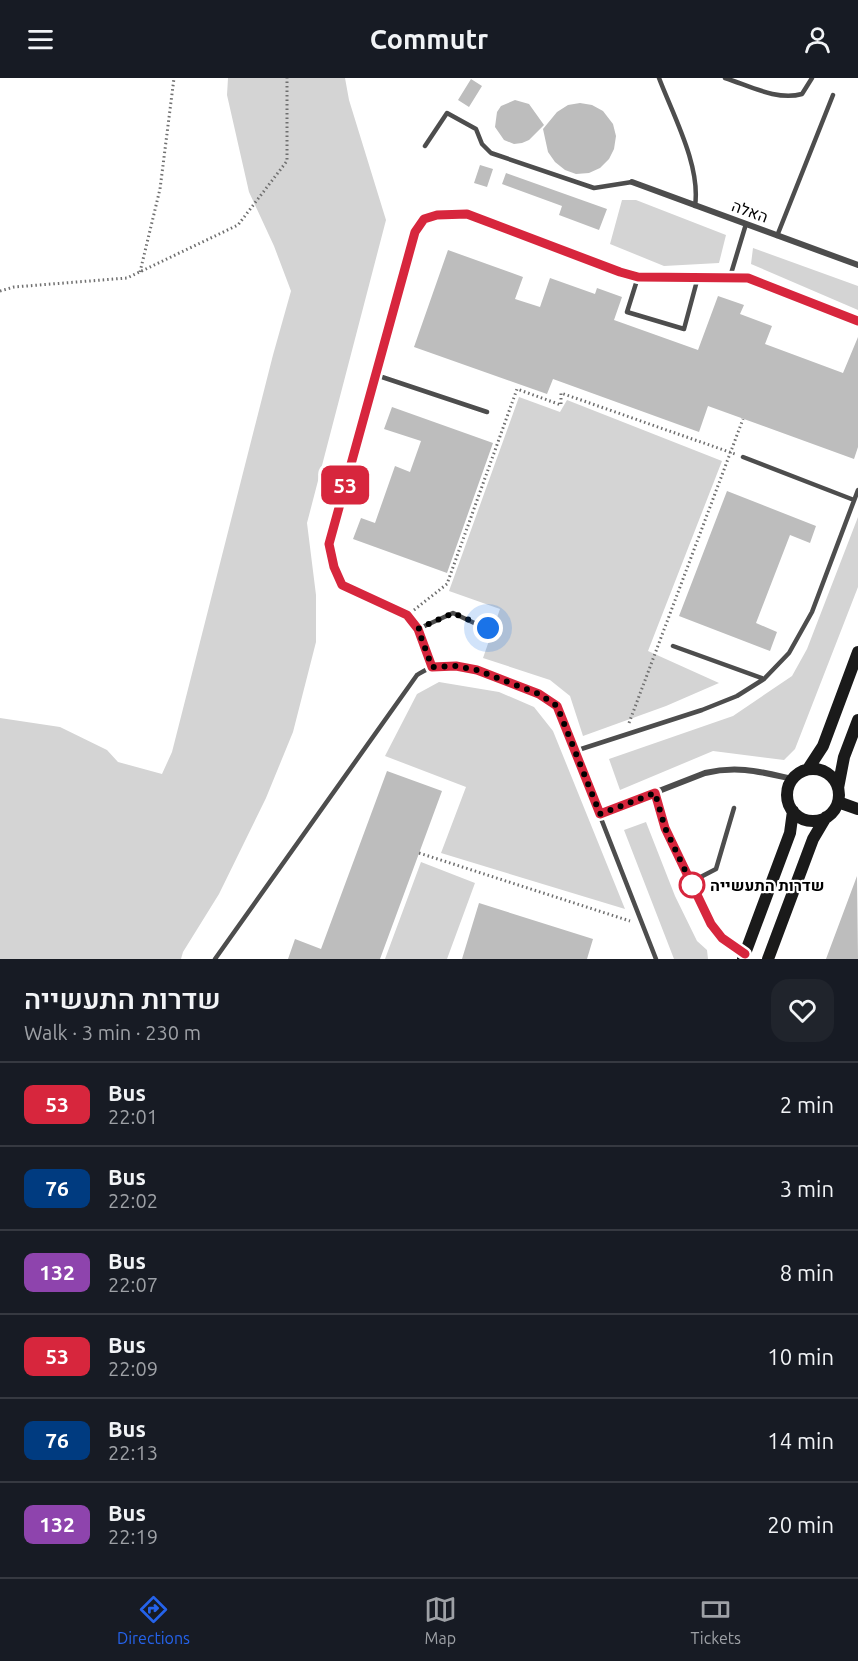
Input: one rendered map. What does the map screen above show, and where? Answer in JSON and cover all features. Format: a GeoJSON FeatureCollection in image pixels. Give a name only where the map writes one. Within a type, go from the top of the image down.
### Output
{"type":"FeatureCollection","features":[{"type":"Feature","properties":{"kind":"street","name":"האלה"},"geometry":{"type":"LineString","coordinates":[[632,182],[858,265]]}},
{"type":"Feature","properties":{"kind":"street"},"geometry":{"type":"LineString","coordinates":[[826,817],[809,820],[800,817],[793,811],[788,794],[793,778],[808,769],[823,746],[858,652]]}},
{"type":"Feature","properties":{"kind":"street"},"geometry":{"type":"LineString","coordinates":[[768,959],[813,839],[838,802],[838,788],[844,757],[858,720]]}},
{"type":"Feature","properties":{"kind":"street"},"geometry":{"type":"LineString","coordinates":[[600,814],[722,769],[741,768],[793,778]]}},
{"type":"Feature","properties":{"kind":"street"},"geometry":{"type":"LineString","coordinates":[[808,769],[825,772],[834,780],[838,788]]}},
{"type":"Feature","properties":{"kind":"street"},"geometry":{"type":"LineString","coordinates":[[838,802],[858,809]]}},
{"type":"Feature","properties":{"kind":"street"},"geometry":{"type":"LineString","coordinates":[[744,957],[790,833],[793,811]]}},
{"type":"Feature","properties":{"kind":"lane"},"geometry":{"type":"LineString","coordinates":[[659,78],[695,173],[697,192],[695,206]]}},
{"type":"Feature","properties":{"kind":"lane"},"geometry":{"type":"LineString","coordinates":[[725,78],[790,98],[802,94],[812,78]]}},
{"type":"Feature","properties":{"kind":"lane"},"geometry":{"type":"LineString","coordinates":[[777,236],[833,95]]}},
{"type":"Feature","properties":{"kind":"lane"},"geometry":{"type":"LineString","coordinates":[[425,146],[447,113],[476,129],[482,144],[491,153],[594,188],[632,182]]}},
{"type":"Feature","properties":{"kind":"lane"},"geometry":{"type":"LineString","coordinates":[[432,667],[418,629],[407,615],[342,585],[334,567],[329,544],[415,232],[424,219],[437,215],[467,214],[638,277],[748,278],[858,321]]}},
{"type":"Feature","properties":{"kind":"lane"},"geometry":{"type":"LineString","coordinates":[[730,277],[746,224]]}},
{"type":"Feature","properties":{"kind":"lane"},"geometry":{"type":"LineString","coordinates":[[638,277],[627,312],[684,329],[698,277]]}},
{"type":"Feature","properties":{"kind":"lane"},"geometry":{"type":"LineString","coordinates":[[375,375],[487,412]]}},
{"type":"Feature","properties":{"kind":"lane"},"geometry":{"type":"LineString","coordinates":[[743,457],[854,500]]}},
{"type":"Feature","properties":{"kind":"lane"},"geometry":{"type":"LineString","coordinates":[[575,751],[728,700],[764,679],[789,653],[812,612],[858,490]]}},
{"type":"Feature","properties":{"kind":"lane"},"geometry":{"type":"LineString","coordinates":[[418,629],[453,613],[488,628]]}},
{"type":"Feature","properties":{"kind":"lane"},"geometry":{"type":"LineString","coordinates":[[673,646],[764,679]]}},
{"type":"Feature","properties":{"kind":"lane"},"geometry":{"type":"LineString","coordinates":[[215,959],[417,675],[432,667],[456,666],[477,670],[539,694],[557,706],[656,959]]}},
{"type":"Feature","properties":{"kind":"lane"},"geometry":{"type":"LineString","coordinates":[[655,793],[665,828],[711,924],[722,938],[744,957]]}},
{"type":"Feature","properties":{"kind":"lane"},"geometry":{"type":"LineString","coordinates":[[691,882],[716,868],[734,808]]}},
{"type":"Feature","properties":{"kind":"path"},"geometry":{"type":"LineString","coordinates":[[140,272],[160,189],[174,78]]}},
{"type":"Feature","properties":{"kind":"path"},"geometry":{"type":"LineString","coordinates":[[0,291],[14,287],[127,278],[237,225],[287,161],[287,78]]}},
{"type":"Feature","properties":{"kind":"path"},"geometry":{"type":"LineString","coordinates":[[407,615],[447,584],[517,389],[561,405],[561,393],[743,457]]}},
{"type":"Feature","properties":{"kind":"path"},"geometry":{"type":"LineString","coordinates":[[624,735],[743,419]]}},
{"type":"Feature","properties":{"kind":"path"},"geometry":{"type":"LineString","coordinates":[[419,853],[643,925]]}},
{"type":"Feature","properties":{"kind":"shaded area"},"geometry":{"type":"Polygon","coordinates":[[[228,78],[345,78],[349,100],[386,220],[307,523],[316,595],[316,642],[293,732],[266,798],[219,894],[183,952],[181,959],[0,959],[0,718],[60,727],[107,750],[118,762],[162,774],[172,752],[291,291],[274,246],[249,192],[227,95],[228,78]]]}},
{"type":"Feature","properties":{"kind":"shaded area"},"geometry":{"type":"Polygon","coordinates":[[[622,200],[636,200],[726,235],[719,263],[664,266],[610,244],[622,200]]]}},
{"type":"Feature","properties":{"kind":"shaded area"},"geometry":{"type":"Polygon","coordinates":[[[753,248],[858,286],[858,310],[751,264],[753,248]]]}},
{"type":"Feature","properties":{"kind":"shaded area"},"geometry":{"type":"Polygon","coordinates":[[[519,397],[560,412],[567,400],[722,461],[648,651],[719,683],[666,706],[583,736],[570,696],[550,680],[483,658],[500,609],[449,591],[519,397]]]}},
{"type":"Feature","properties":{"kind":"shaded area"},"geometry":{"type":"Polygon","coordinates":[[[858,517],[858,587],[795,749],[784,760],[713,751],[620,790],[609,759],[733,716],[792,676],[807,649],[858,517]]]}},
{"type":"Feature","properties":{"kind":"shaded area"},"geometry":{"type":"Polygon","coordinates":[[[439,682],[499,692],[534,707],[553,731],[625,909],[441,853],[466,787],[385,756],[417,694],[439,682]]]}},
{"type":"Feature","properties":{"kind":"shaded area"},"geometry":{"type":"Polygon","coordinates":[[[646,822],[675,896],[697,941],[707,950],[708,959],[674,959],[624,830],[646,822]]]}},
{"type":"Feature","properties":{"kind":"shaded area"},"geometry":{"type":"Polygon","coordinates":[[[421,862],[475,883],[447,959],[385,959],[421,862]]]}},
{"type":"Feature","properties":{"kind":"building"},"geometry":{"type":"Polygon","coordinates":[[[471,79],[482,86],[469,107],[458,100],[471,79]]]}},
{"type":"Feature","properties":{"kind":"building"},"geometry":{"type":"Polygon","coordinates":[[[515,100],[529,104],[544,125],[529,140],[514,144],[504,140],[495,127],[497,112],[501,106],[515,100]]]}},
{"type":"Feature","properties":{"kind":"building"},"geometry":{"type":"Polygon","coordinates":[[[580,103],[592,105],[603,111],[613,124],[616,136],[614,149],[609,159],[600,168],[589,173],[576,174],[565,170],[555,162],[548,152],[543,129],[557,112],[568,105],[580,103]]]}},
{"type":"Feature","properties":{"kind":"building"},"geometry":{"type":"Polygon","coordinates":[[[480,165],[493,169],[487,187],[474,183],[480,165]]]}},
{"type":"Feature","properties":{"kind":"building"},"geometry":{"type":"Polygon","coordinates":[[[506,173],[607,209],[599,230],[559,215],[562,206],[502,184],[506,173]]]}},
{"type":"Feature","properties":{"kind":"building"},"geometry":{"type":"Polygon","coordinates":[[[448,250],[523,277],[515,299],[540,307],[550,278],[595,294],[597,288],[622,297],[614,320],[698,350],[718,296],[744,305],[740,314],[772,326],[765,344],[843,373],[858,337],[858,447],[854,459],[708,406],[699,432],[553,379],[547,394],[414,347],[448,250]]]}},
{"type":"Feature","properties":{"kind":"building"},"geometry":{"type":"Polygon","coordinates":[[[392,407],[493,443],[447,573],[353,539],[361,518],[375,523],[395,466],[410,472],[421,441],[384,429],[392,407]]]}},
{"type":"Feature","properties":{"kind":"building"},"geometry":{"type":"Polygon","coordinates":[[[727,491],[816,526],[810,543],[790,535],[756,623],[777,632],[770,651],[679,616],[727,491]]]}},
{"type":"Feature","properties":{"kind":"building"},"geometry":{"type":"Polygon","coordinates":[[[387,771],[442,791],[380,959],[288,959],[295,939],[321,949],[387,771]]]}},
{"type":"Feature","properties":{"kind":"building"},"geometry":{"type":"Polygon","coordinates":[[[857,876],[858,959],[826,959],[857,876]]]}},
{"type":"Feature","properties":{"kind":"building"},"geometry":{"type":"Polygon","coordinates":[[[479,903],[593,939],[587,959],[462,959],[479,903]]]}},
{"type":"Feature","properties":{"kind":"bus line","name":"53"},"geometry":{"type":"LineString","coordinates":[[745,954],[722,938],[711,924],[665,828],[655,793],[600,814],[557,706],[539,694],[477,670],[456,666],[432,667],[418,629],[407,615],[394,607],[342,585],[334,567],[329,544],[415,232],[424,219],[437,215],[467,214],[638,277],[748,278],[858,321]]}},
{"type":"Feature","properties":{"kind":"place","name":"שדרות התעשייה"},"geometry":{"type":"Point","coordinates":[692,885]}},
{"type":"Feature","properties":{"kind":"route"},"geometry":{"type":"LineString","coordinates":[[488,628],[453,613],[418,629],[432,667],[456,666],[477,670],[539,694],[557,706],[600,814],[655,793],[665,828],[692,885]]}}]}
